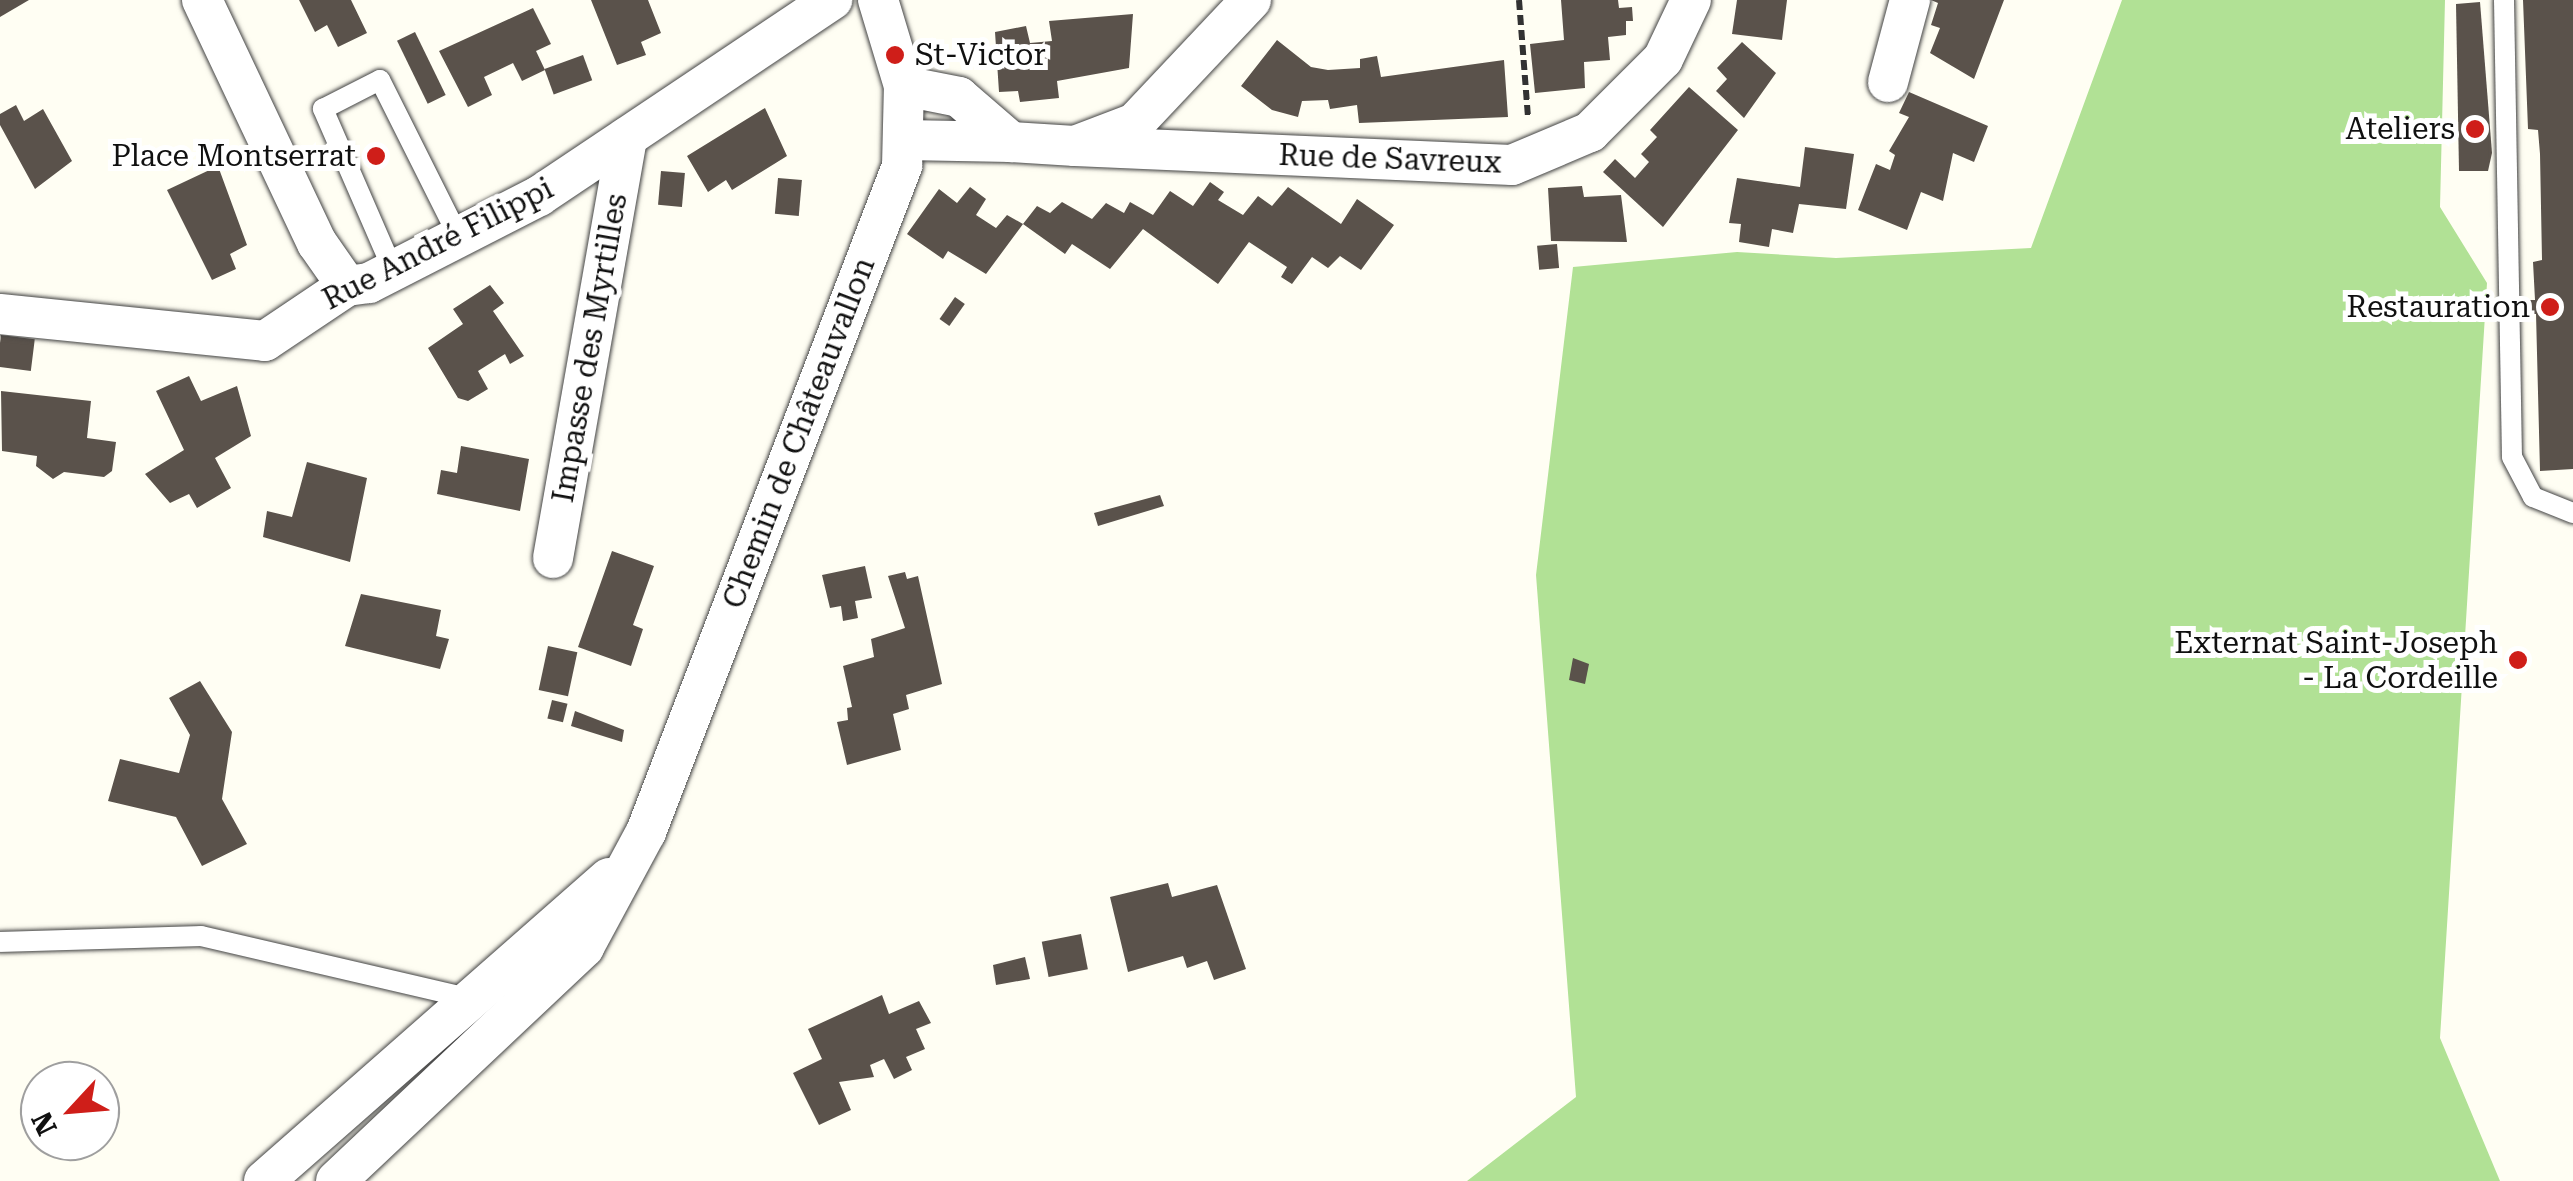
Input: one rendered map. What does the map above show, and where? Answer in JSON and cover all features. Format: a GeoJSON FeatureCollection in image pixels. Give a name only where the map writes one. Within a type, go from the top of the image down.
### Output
{"type":"FeatureCollection","features":[{"type":"Feature","properties":{"kind":"street"},"geometry":{"type":"LineString","coordinates":[[202,0],[317,243],[348,286]]}},
{"type":"Feature","properties":{"kind":"street","name":"Rue André Filippi"},"geometry":{"type":"LineString","coordinates":[[0,314],[265,340],[348,286],[460,240],[627,137],[832,0]]}},
{"type":"Feature","properties":{"kind":"street"},"geometry":{"type":"LineString","coordinates":[[1075,146],[1135,123],[1251,0]]}},
{"type":"Feature","properties":{"kind":"street","name":"Rue de Savreux"},"geometry":{"type":"LineString","coordinates":[[905,140],[1512,165],[1590,132],[1663,59],[1691,0]]}},
{"type":"Feature","properties":{"kind":"street"},"geometry":{"type":"LineString","coordinates":[[1888,82],[1910,0]]}},
{"type":"Feature","properties":{"kind":"street","name":"Chemin de Châteauvallon"},"geometry":{"type":"LineString","coordinates":[[336,1181],[512,1021],[584,948],[646,832],[902,166],[904,86],[882,14]]}},
{"type":"Feature","properties":{"kind":"street"},"geometry":{"type":"LineString","coordinates":[[904,86],[959,97],[1012,142]]}},
{"type":"Feature","properties":{"kind":"street","name":"Impasse des Myrtilles"},"geometry":{"type":"LineString","coordinates":[[553,558],[627,137]]}},
{"type":"Feature","properties":{"kind":"street","name":"Chemin de Châteauvallon"},"geometry":{"type":"LineString","coordinates":[[264,1181],[602,886],[646,832]]}},
{"type":"Feature","properties":{"kind":"lane"},"geometry":{"type":"LineString","coordinates":[[2504,0],[2512,457],[2533,497],[2573,512]]}},
{"type":"Feature","properties":{"kind":"lane"},"geometry":{"type":"LineString","coordinates":[[393,270],[323,110],[380,80],[460,240]]}},
{"type":"Feature","properties":{"kind":"lane"},"geometry":{"type":"LineString","coordinates":[[0,942],[201,936],[470,998],[512,1021]]}},
{"type":"Feature","properties":{"kind":"path"},"geometry":{"type":"LineString","coordinates":[[1519,0],[1531,157]]}},
{"type":"Feature","properties":{"kind":"green space"},"geometry":{"type":"Polygon","coordinates":[[[2122,0],[2445,0],[2440,207],[2487,283],[2440,1038],[2500,1181],[1467,1181],[1576,1097],[1536,575],[1573,267],[1737,252],[1836,258],[2031,248],[2122,0]]]}},
{"type":"Feature","properties":{"kind":"building"},"geometry":{"type":"Polygon","coordinates":[[[0,0],[29,0],[0,17],[0,0]]]}},
{"type":"Feature","properties":{"kind":"building"},"geometry":{"type":"Polygon","coordinates":[[[299,0],[351,0],[367,33],[338,47],[327,25],[315,32],[299,0]]]}},
{"type":"Feature","properties":{"kind":"building"},"geometry":{"type":"Polygon","coordinates":[[[591,0],[648,0],[661,33],[641,42],[646,55],[617,65],[591,0]]]}},
{"type":"Feature","properties":{"kind":"building"},"geometry":{"type":"Polygon","coordinates":[[[1561,0],[1618,0],[1619,8],[1632,7],[1633,21],[1626,21],[1626,35],[1608,37],[1610,60],[1584,62],[1585,88],[1535,93],[1530,44],[1564,40],[1561,0]]]}},
{"type":"Feature","properties":{"kind":"building"},"geometry":{"type":"Polygon","coordinates":[[[1737,0],[1787,0],[1782,40],[1732,34],[1737,0]]]}},
{"type":"Feature","properties":{"kind":"building"},"geometry":{"type":"Polygon","coordinates":[[[1931,0],[2004,0],[1974,79],[1930,53],[1940,28],[1931,25],[1938,3],[1931,0]]]}},
{"type":"Feature","properties":{"kind":"building","name":"Restauration"},"geometry":{"type":"Polygon","coordinates":[[[2523,0],[2573,0],[2573,469],[2540,471],[2536,314],[2528,314],[2527,300],[2535,300],[2533,262],[2542,260],[2540,154],[2538,130],[2528,129],[2523,0]]]}},
{"type":"Feature","properties":{"kind":"building"},"geometry":{"type":"Polygon","coordinates":[[[2480,2],[2492,153],[2488,171],[2459,171],[2456,4],[2480,2]]]}},
{"type":"Feature","properties":{"kind":"building"},"geometry":{"type":"Polygon","coordinates":[[[533,8],[551,44],[536,51],[545,70],[522,81],[513,63],[484,77],[492,95],[468,107],[439,51],[533,8]]]}},
{"type":"Feature","properties":{"kind":"building"},"geometry":{"type":"Polygon","coordinates":[[[1133,14],[1129,68],[1057,81],[1059,98],[1020,102],[1018,91],[999,92],[995,32],[1026,26],[1030,43],[1052,41],[1049,21],[1133,14]]]}},
{"type":"Feature","properties":{"kind":"building"},"geometry":{"type":"Polygon","coordinates":[[[415,32],[446,95],[428,104],[397,41],[415,32]]]}},
{"type":"Feature","properties":{"kind":"building"},"geometry":{"type":"Polygon","coordinates":[[[1277,40],[1311,67],[1328,70],[1360,68],[1360,59],[1377,56],[1381,77],[1504,60],[1508,117],[1359,123],[1357,105],[1330,109],[1328,100],[1302,101],[1298,117],[1272,110],[1241,86],[1277,40]]]}},
{"type":"Feature","properties":{"kind":"building"},"geometry":{"type":"Polygon","coordinates":[[[1742,42],[1776,73],[1744,118],[1716,91],[1727,79],[1717,68],[1742,42]]]}},
{"type":"Feature","properties":{"kind":"building"},"geometry":{"type":"Polygon","coordinates":[[[583,55],[592,80],[554,94],[544,69],[583,55]]]}},
{"type":"Feature","properties":{"kind":"building"},"geometry":{"type":"Polygon","coordinates":[[[1689,87],[1738,130],[1663,227],[1603,172],[1615,159],[1635,178],[1649,162],[1641,154],[1657,137],[1650,130],[1689,87]]]}},
{"type":"Feature","properties":{"kind":"building"},"geometry":{"type":"Polygon","coordinates":[[[1909,92],[1988,126],[1974,162],[1953,153],[1943,201],[1921,192],[1907,230],[1858,210],[1876,164],[1890,170],[1895,155],[1889,151],[1909,117],[1899,113],[1909,92]]]}},
{"type":"Feature","properties":{"kind":"building"},"geometry":{"type":"Polygon","coordinates":[[[16,105],[24,121],[43,109],[72,161],[35,189],[0,125],[0,114],[16,105]]]}},
{"type":"Feature","properties":{"kind":"building"},"geometry":{"type":"Polygon","coordinates":[[[765,108],[787,156],[732,190],[726,180],[708,192],[687,156],[765,108]]]}},
{"type":"Feature","properties":{"kind":"building"},"geometry":{"type":"Polygon","coordinates":[[[1805,147],[1854,154],[1846,209],[1799,204],[1793,233],[1772,229],[1769,247],[1739,242],[1741,224],[1729,223],[1737,178],[1800,187],[1805,147]]]}},
{"type":"Feature","properties":{"kind":"building"},"geometry":{"type":"Polygon","coordinates":[[[218,166],[247,245],[230,254],[236,269],[212,280],[167,190],[218,166]]]}},
{"type":"Feature","properties":{"kind":"building"},"geometry":{"type":"Polygon","coordinates":[[[661,171],[685,173],[682,207],[658,205],[661,171]]]}},
{"type":"Feature","properties":{"kind":"building"},"geometry":{"type":"Polygon","coordinates":[[[778,178],[802,180],[799,216],[775,214],[778,178]]]}},
{"type":"Feature","properties":{"kind":"building"},"geometry":{"type":"Polygon","coordinates":[[[1210,182],[1224,192],[1218,200],[1243,215],[1258,196],[1272,206],[1288,187],[1341,224],[1357,199],[1394,225],[1361,270],[1340,256],[1328,268],[1312,257],[1292,284],[1281,277],[1287,267],[1249,242],[1218,284],[1143,229],[1110,269],[1072,244],[1065,254],[1023,224],[1037,206],[1050,213],[1062,202],[1092,219],[1106,203],[1124,213],[1130,202],[1153,215],[1170,191],[1193,206],[1210,182]]]}},
{"type":"Feature","properties":{"kind":"building"},"geometry":{"type":"Polygon","coordinates":[[[1582,186],[1584,197],[1621,195],[1627,242],[1551,241],[1548,188],[1582,186]]]}},
{"type":"Feature","properties":{"kind":"building"},"geometry":{"type":"Polygon","coordinates":[[[970,187],[986,199],[976,215],[996,228],[1007,215],[1023,224],[986,274],[948,251],[943,259],[907,234],[939,189],[957,203],[970,187]]]}},
{"type":"Feature","properties":{"kind":"building"},"geometry":{"type":"Polygon","coordinates":[[[1557,244],[1559,268],[1539,270],[1537,246],[1557,244]]]}},
{"type":"Feature","properties":{"kind":"building"},"geometry":{"type":"Polygon","coordinates":[[[490,285],[504,303],[493,311],[524,356],[510,364],[505,354],[478,371],[488,389],[468,401],[458,398],[428,348],[463,324],[453,309],[490,285]]]}},
{"type":"Feature","properties":{"kind":"building"},"geometry":{"type":"Polygon","coordinates":[[[955,297],[965,304],[949,326],[940,319],[955,297]]]}},
{"type":"Feature","properties":{"kind":"building"},"geometry":{"type":"Polygon","coordinates":[[[1,335],[35,339],[31,371],[0,367],[1,335]]]}},
{"type":"Feature","properties":{"kind":"building"},"geometry":{"type":"Polygon","coordinates":[[[189,376],[201,401],[237,386],[251,436],[215,458],[231,488],[197,508],[189,494],[170,503],[145,474],[184,450],[156,391],[189,376]]]}},
{"type":"Feature","properties":{"kind":"building"},"geometry":{"type":"Polygon","coordinates":[[[1,391],[91,401],[87,438],[116,442],[112,471],[104,477],[64,472],[53,479],[36,466],[37,456],[2,451],[1,391]]]}},
{"type":"Feature","properties":{"kind":"building"},"geometry":{"type":"Polygon","coordinates":[[[461,446],[529,459],[520,511],[437,494],[441,470],[457,473],[461,446]]]}},
{"type":"Feature","properties":{"kind":"building"},"geometry":{"type":"Polygon","coordinates":[[[307,462],[367,478],[350,562],[263,537],[267,511],[292,517],[307,462]]]}},
{"type":"Feature","properties":{"kind":"building"},"geometry":{"type":"Polygon","coordinates":[[[1160,495],[1164,506],[1098,526],[1094,513],[1160,495]]]}},
{"type":"Feature","properties":{"kind":"building"},"geometry":{"type":"Polygon","coordinates":[[[612,551],[654,566],[633,625],[643,629],[631,666],[578,647],[612,551]]]}},
{"type":"Feature","properties":{"kind":"building"},"geometry":{"type":"Polygon","coordinates":[[[865,566],[872,598],[855,601],[858,618],[843,621],[841,606],[830,608],[822,575],[865,566]]]}},
{"type":"Feature","properties":{"kind":"building"},"geometry":{"type":"Polygon","coordinates":[[[905,572],[907,579],[918,576],[942,684],[906,695],[909,709],[893,714],[901,750],[847,765],[837,722],[848,720],[847,708],[852,707],[843,666],[874,657],[871,639],[905,628],[888,576],[905,572]]]}},
{"type":"Feature","properties":{"kind":"building"},"geometry":{"type":"Polygon","coordinates":[[[361,594],[441,610],[436,636],[449,639],[440,669],[345,646],[361,594]]]}},
{"type":"Feature","properties":{"kind":"building"},"geometry":{"type":"Polygon","coordinates":[[[548,646],[577,652],[568,696],[539,690],[548,646]]]}},
{"type":"Feature","properties":{"kind":"building"},"geometry":{"type":"Polygon","coordinates":[[[1573,658],[1589,664],[1585,684],[1569,680],[1573,658]]]}},
{"type":"Feature","properties":{"kind":"building"},"geometry":{"type":"Polygon","coordinates":[[[200,681],[232,732],[222,799],[247,844],[202,866],[176,817],[108,801],[120,759],[179,773],[190,735],[169,698],[200,681]]]}},
{"type":"Feature","properties":{"kind":"building"},"geometry":{"type":"Polygon","coordinates":[[[552,700],[568,704],[563,722],[547,718],[552,700]]]}},
{"type":"Feature","properties":{"kind":"building"},"geometry":{"type":"Polygon","coordinates":[[[575,711],[624,730],[622,742],[571,726],[575,711]]]}},
{"type":"Feature","properties":{"kind":"building"},"geometry":{"type":"Polygon","coordinates":[[[1168,883],[1172,897],[1217,885],[1246,969],[1214,980],[1207,961],[1187,968],[1183,956],[1128,972],[1110,897],[1168,883]]]}},
{"type":"Feature","properties":{"kind":"building"},"geometry":{"type":"Polygon","coordinates":[[[1081,934],[1088,969],[1049,977],[1042,942],[1081,934]]]}},
{"type":"Feature","properties":{"kind":"building"},"geometry":{"type":"Polygon","coordinates":[[[1025,957],[1030,979],[996,985],[993,965],[1025,957]]]}},
{"type":"Feature","properties":{"kind":"building"},"geometry":{"type":"Polygon","coordinates":[[[882,995],[889,1014],[919,1001],[931,1023],[916,1029],[925,1049],[906,1057],[912,1070],[894,1079],[884,1059],[870,1065],[874,1077],[839,1082],[851,1110],[819,1125],[793,1073],[822,1059],[808,1029],[882,995]]]}},
{"type":"Feature","properties":{"kind":"place","name":"St-Victor"},"geometry":{"type":"Point","coordinates":[895,55]}},
{"type":"Feature","properties":{"kind":"place","name":"Ateliers"},"geometry":{"type":"Point","coordinates":[2475,129]}},
{"type":"Feature","properties":{"kind":"place","name":"Place Montserrat"},"geometry":{"type":"Point","coordinates":[376,156]}},
{"type":"Feature","properties":{"kind":"place","name":"Restauration"},"geometry":{"type":"Point","coordinates":[2550,307]}},
{"type":"Feature","properties":{"kind":"place","name":"Externat Saint-Joseph - La Cordeille"},"geometry":{"type":"Point","coordinates":[2518,660]}}]}
